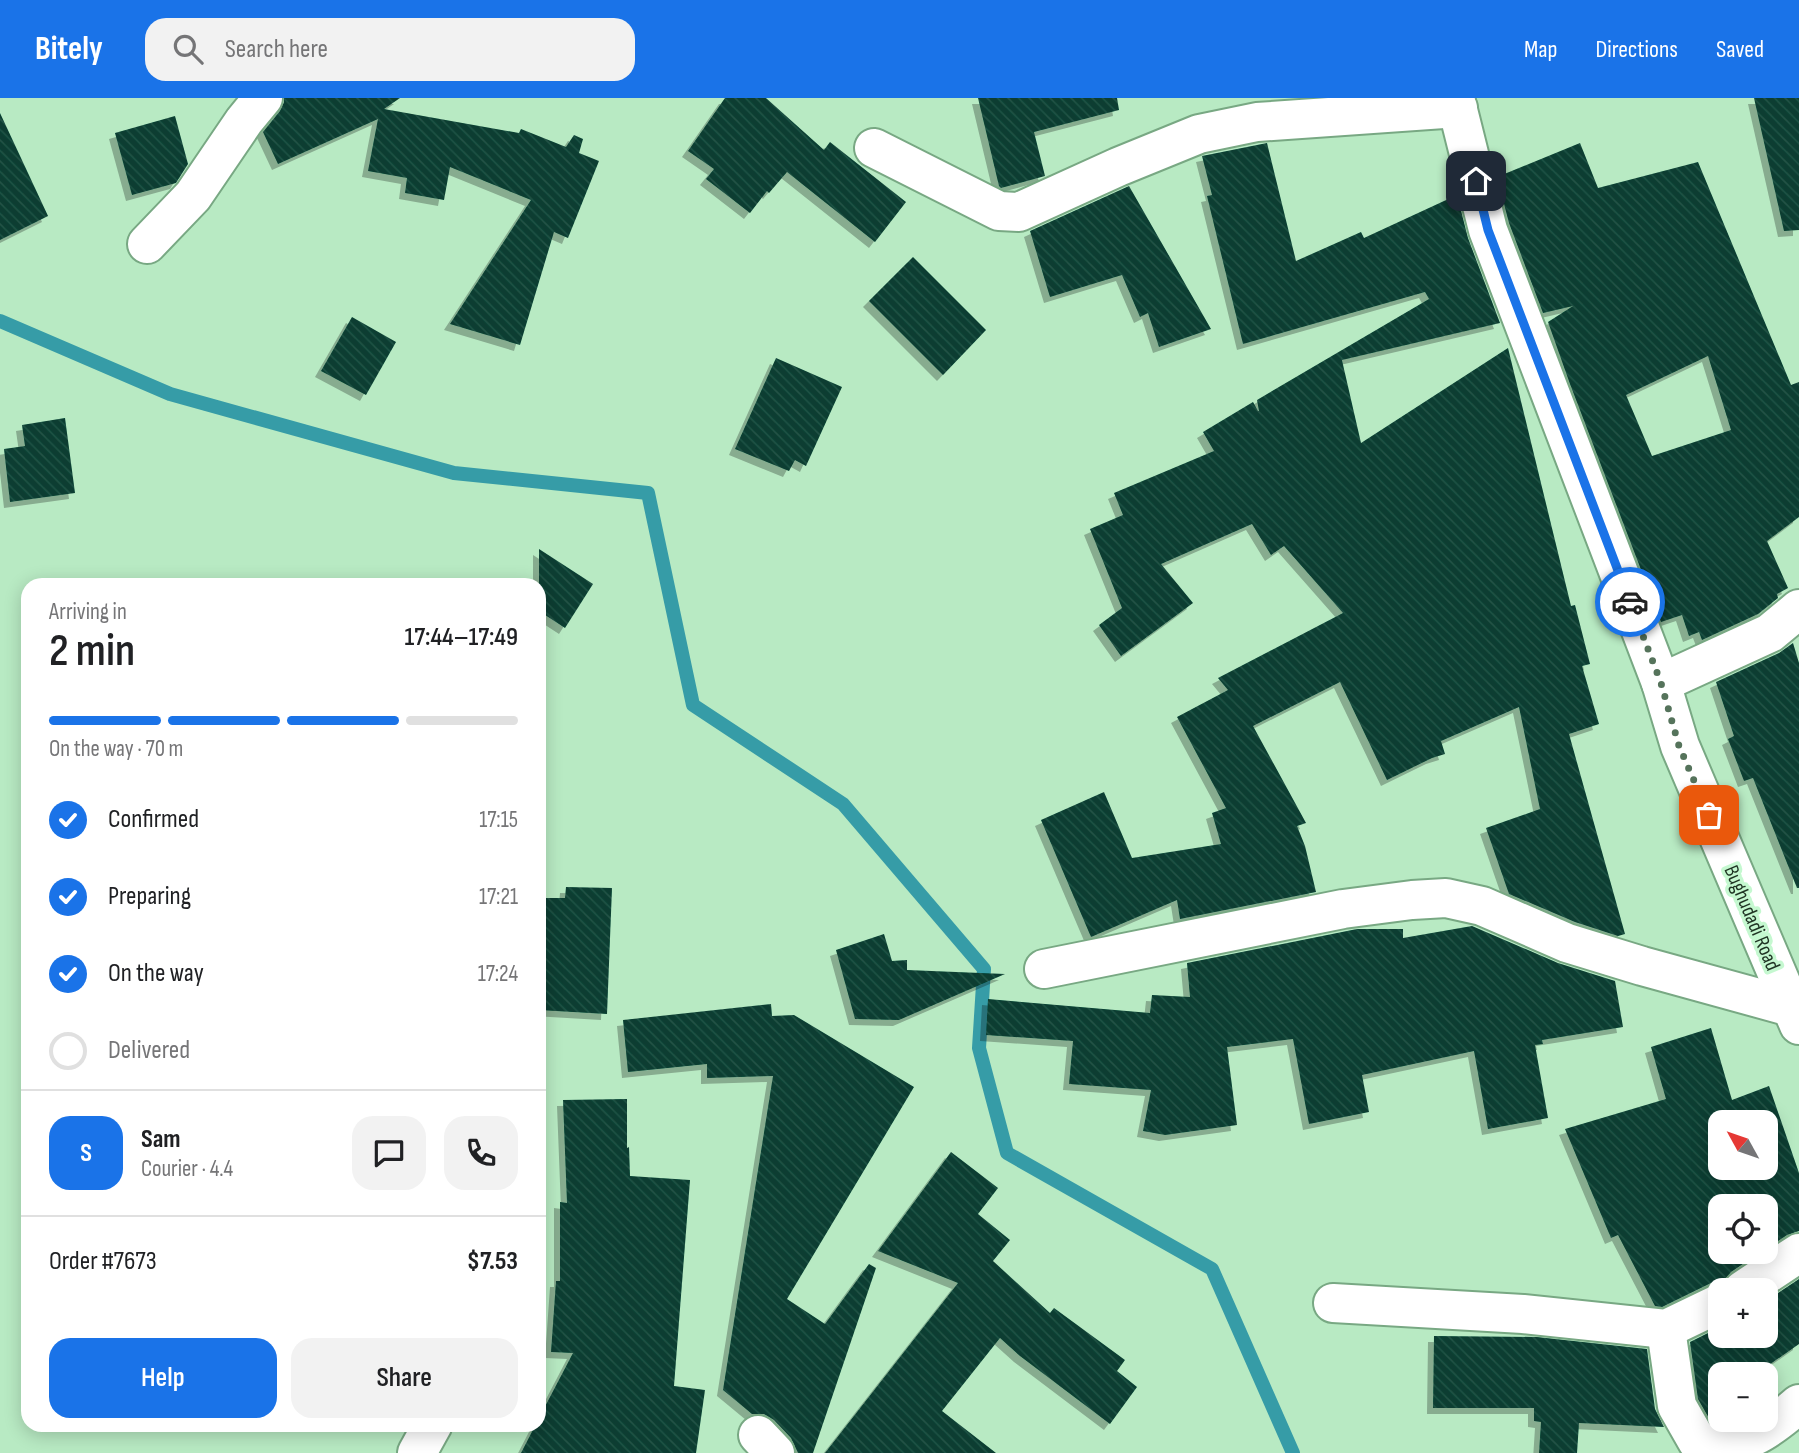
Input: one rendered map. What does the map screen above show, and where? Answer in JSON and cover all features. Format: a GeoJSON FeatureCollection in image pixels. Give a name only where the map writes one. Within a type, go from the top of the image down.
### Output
{"type":"FeatureCollection","features":[{"type":"Feature","properties":{"kind":"street"},"geometry":{"type":"LineString","coordinates":[[147,244],[193,196],[263,98]]}},
{"type":"Feature","properties":{"kind":"street"},"geometry":{"type":"LineString","coordinates":[[874,148],[999,211],[1019,212],[1199,134],[1257,122],[1457,103]]}},
{"type":"Feature","properties":{"kind":"street","name":"Bughudadi Road"},"geometry":{"type":"LineString","coordinates":[[1457,103],[1488,230],[1661,683],[1679,746],[1795,1016]]}},
{"type":"Feature","properties":{"kind":"street"},"geometry":{"type":"LineString","coordinates":[[1661,683],[1770,633],[1799,610]]}},
{"type":"Feature","properties":{"kind":"street"},"geometry":{"type":"LineString","coordinates":[[1044,969],[1343,909],[1446,898],[1482,906],[1567,943],[1795,1016]]}},
{"type":"Feature","properties":{"kind":"street"},"geometry":{"type":"LineString","coordinates":[[1761,1278],[1799,1252]]}},
{"type":"Feature","properties":{"kind":"street"},"geometry":{"type":"LineString","coordinates":[[1333,1303],[1522,1314],[1666,1329],[1708,1309]]}},
{"type":"Feature","properties":{"kind":"street"},"geometry":{"type":"LineString","coordinates":[[1666,1329],[1677,1406],[1697,1441],[1721,1445],[1749,1439],[1782,1419],[1799,1404]]}},
{"type":"Feature","properties":{"kind":"street"},"geometry":{"type":"LineString","coordinates":[[417,1453],[429,1432]]}},
{"type":"Feature","properties":{"kind":"building"},"geometry":{"type":"Polygon","coordinates":[[[284,98],[400,98],[384,109],[519,133],[521,129],[566,147],[574,135],[583,139],[579,153],[599,161],[568,238],[554,232],[520,345],[450,324],[531,200],[450,167],[444,200],[405,193],[407,178],[368,171],[378,119],[278,164],[263,132],[280,111],[284,98]]]}},
{"type":"Feature","properties":{"kind":"building"},"geometry":{"type":"Polygon","coordinates":[[[725,98],[766,98],[824,150],[830,142],[906,202],[875,242],[787,172],[769,193],[767,191],[750,213],[706,179],[714,169],[688,151],[725,98]]]}},
{"type":"Feature","properties":{"kind":"building"},"geometry":{"type":"Polygon","coordinates":[[[978,98],[1117,98],[1119,110],[1034,132],[1045,176],[1001,188],[978,98]]]}},
{"type":"Feature","properties":{"kind":"building"},"geometry":{"type":"Polygon","coordinates":[[[1754,98],[1799,98],[1799,230],[1784,231],[1754,98]]]}},
{"type":"Feature","properties":{"kind":"building"},"geometry":{"type":"Polygon","coordinates":[[[0,113],[48,216],[0,240],[0,113]]]}},
{"type":"Feature","properties":{"kind":"building"},"geometry":{"type":"Polygon","coordinates":[[[175,116],[188,164],[176,183],[132,195],[115,133],[175,116]]]}},
{"type":"Feature","properties":{"kind":"building"},"geometry":{"type":"Polygon","coordinates":[[[1267,143],[1296,261],[1361,232],[1364,238],[1457,195],[1468,238],[1500,323],[1342,360],[1341,356],[1361,443],[1508,348],[1571,606],[1575,605],[1590,664],[1582,666],[1599,724],[1569,734],[1625,934],[1618,936],[1575,922],[1509,894],[1486,828],[1540,809],[1519,707],[1441,741],[1445,754],[1387,780],[1340,682],[1253,726],[1306,823],[1297,826],[1305,846],[1316,892],[1180,919],[1177,900],[1091,937],[1041,820],[1104,792],[1132,858],[1221,844],[1212,813],[1226,808],[1177,717],[1228,690],[1218,678],[1343,613],[1284,546],[1271,555],[1252,524],[1161,564],[1193,603],[1121,656],[1099,625],[1122,608],[1090,529],[1123,515],[1114,493],[1214,451],[1203,432],[1253,402],[1259,411],[1257,400],[1429,299],[1425,292],[1243,344],[1207,196],[1212,195],[1202,156],[1267,143]]]}},
{"type":"Feature","properties":{"kind":"building"},"geometry":{"type":"Polygon","coordinates":[[[1580,143],[1598,188],[1698,162],[1791,385],[1799,382],[1799,517],[1767,541],[1788,588],[1777,594],[1778,598],[1758,614],[1702,640],[1699,632],[1689,636],[1682,615],[1661,622],[1548,322],[1573,306],[1543,313],[1509,223],[1497,177],[1580,143]],[[1708,356],[1626,395],[1652,456],[1731,430],[1708,356]]]}},
{"type":"Feature","properties":{"kind":"building"},"geometry":{"type":"Polygon","coordinates":[[[1129,186],[1211,329],[1159,347],[1148,313],[1140,317],[1122,275],[1050,297],[1030,231],[1129,186]]]}},
{"type":"Feature","properties":{"kind":"building"},"geometry":{"type":"Polygon","coordinates":[[[913,257],[986,330],[943,375],[869,301],[913,257]]]}},
{"type":"Feature","properties":{"kind":"building"},"geometry":{"type":"Polygon","coordinates":[[[352,317],[396,342],[366,395],[321,371],[352,317]]]}},
{"type":"Feature","properties":{"kind":"building"},"geometry":{"type":"Polygon","coordinates":[[[776,358],[842,387],[806,466],[795,460],[789,471],[735,449],[776,358]]]}},
{"type":"Feature","properties":{"kind":"building"},"geometry":{"type":"Polygon","coordinates":[[[65,418],[75,493],[10,502],[4,449],[25,446],[22,425],[65,418]]]}},
{"type":"Feature","properties":{"kind":"building"},"geometry":{"type":"Polygon","coordinates":[[[539,549],[593,584],[565,628],[546,616],[546,578],[539,578],[539,549]]]}},
{"type":"Feature","properties":{"kind":"building"},"geometry":{"type":"Polygon","coordinates":[[[1793,643],[1799,663],[1799,888],[1753,778],[1744,781],[1728,739],[1734,736],[1716,682],[1779,653],[1793,643]]]}},
{"type":"Feature","properties":{"kind":"building"},"geometry":{"type":"Polygon","coordinates":[[[566,887],[612,888],[607,1014],[546,1010],[546,898],[565,898],[566,887]]]}},
{"type":"Feature","properties":{"kind":"building"},"geometry":{"type":"Polygon","coordinates":[[[1472,926],[1558,963],[1615,981],[1623,1027],[1542,1040],[1543,1044],[1535,1045],[1548,1118],[1488,1129],[1474,1051],[1362,1075],[1369,1112],[1309,1124],[1293,1039],[1227,1047],[1237,1125],[1165,1135],[1143,1131],[1151,1090],[1069,1084],[1073,1041],[986,1035],[988,999],[1150,1013],[1152,995],[1190,997],[1187,963],[1357,929],[1403,929],[1403,938],[1472,926]]]}},
{"type":"Feature","properties":{"kind":"building"},"geometry":{"type":"Polygon","coordinates":[[[884,934],[892,961],[907,960],[907,970],[1005,974],[899,1020],[855,1019],[836,950],[884,934]]]}},
{"type":"Feature","properties":{"kind":"building"},"geometry":{"type":"Polygon","coordinates":[[[771,1004],[772,1016],[794,1015],[914,1087],[787,1299],[825,1324],[869,1264],[876,1268],[813,1453],[798,1453],[791,1438],[774,1420],[764,1414],[752,1414],[723,1390],[773,1076],[707,1078],[707,1064],[628,1072],[623,1020],[771,1004]]]}},
{"type":"Feature","properties":{"kind":"building"},"geometry":{"type":"Polygon","coordinates":[[[1711,1028],[1732,1100],[1769,1086],[1777,1110],[1708,1110],[1708,1180],[1778,1180],[1778,1112],[1799,1173],[1799,1231],[1778,1241],[1778,1194],[1708,1194],[1708,1264],[1743,1264],[1726,1278],[1708,1278],[1708,1284],[1662,1307],[1655,1306],[1618,1235],[1611,1238],[1565,1129],[1666,1099],[1651,1047],[1711,1028]]]}},
{"type":"Feature","properties":{"kind":"building"},"geometry":{"type":"Polygon","coordinates":[[[627,1099],[630,1176],[690,1180],[674,1386],[705,1390],[696,1453],[521,1453],[532,1432],[546,1432],[546,1405],[573,1353],[551,1352],[556,1281],[560,1281],[560,1202],[567,1203],[563,1100],[627,1099]]]}},
{"type":"Feature","properties":{"kind":"building"},"geometry":{"type":"Polygon","coordinates":[[[951,1152],[998,1188],[978,1214],[1010,1240],[993,1261],[1050,1313],[1054,1308],[1125,1360],[1117,1371],[1137,1387],[1110,1424],[1000,1338],[942,1411],[996,1453],[825,1453],[958,1283],[878,1251],[951,1152]]]}},
{"type":"Feature","properties":{"kind":"building"},"geometry":{"type":"Polygon","coordinates":[[[1799,1279],[1799,1344],[1773,1362],[1708,1362],[1708,1416],[1698,1399],[1690,1342],[1708,1333],[1708,1348],[1778,1348],[1778,1293],[1799,1279]]]}},
{"type":"Feature","properties":{"kind":"building"},"geometry":{"type":"Polygon","coordinates":[[[1434,1336],[1537,1337],[1647,1349],[1655,1409],[1664,1427],[1579,1423],[1577,1453],[1539,1453],[1541,1422],[1534,1421],[1534,1408],[1433,1408],[1434,1336]]]}},
{"type":"Feature","properties":{"kind":"waterway"},"geometry":{"type":"LineString","coordinates":[[0,321],[170,394],[454,473],[648,493],[693,705],[843,804],[984,969],[979,1048],[1007,1153],[1212,1269],[1293,1453]]}},
{"type":"Feature","properties":{"kind":"way so far"},"geometry":{"type":"LineString","coordinates":[[1630,602],[1661,683],[1679,746],[1709,815]]}},
{"type":"Feature","properties":{"kind":"route"},"geometry":{"type":"LineString","coordinates":[[1476,181],[1488,230],[1630,602]]}}]}
